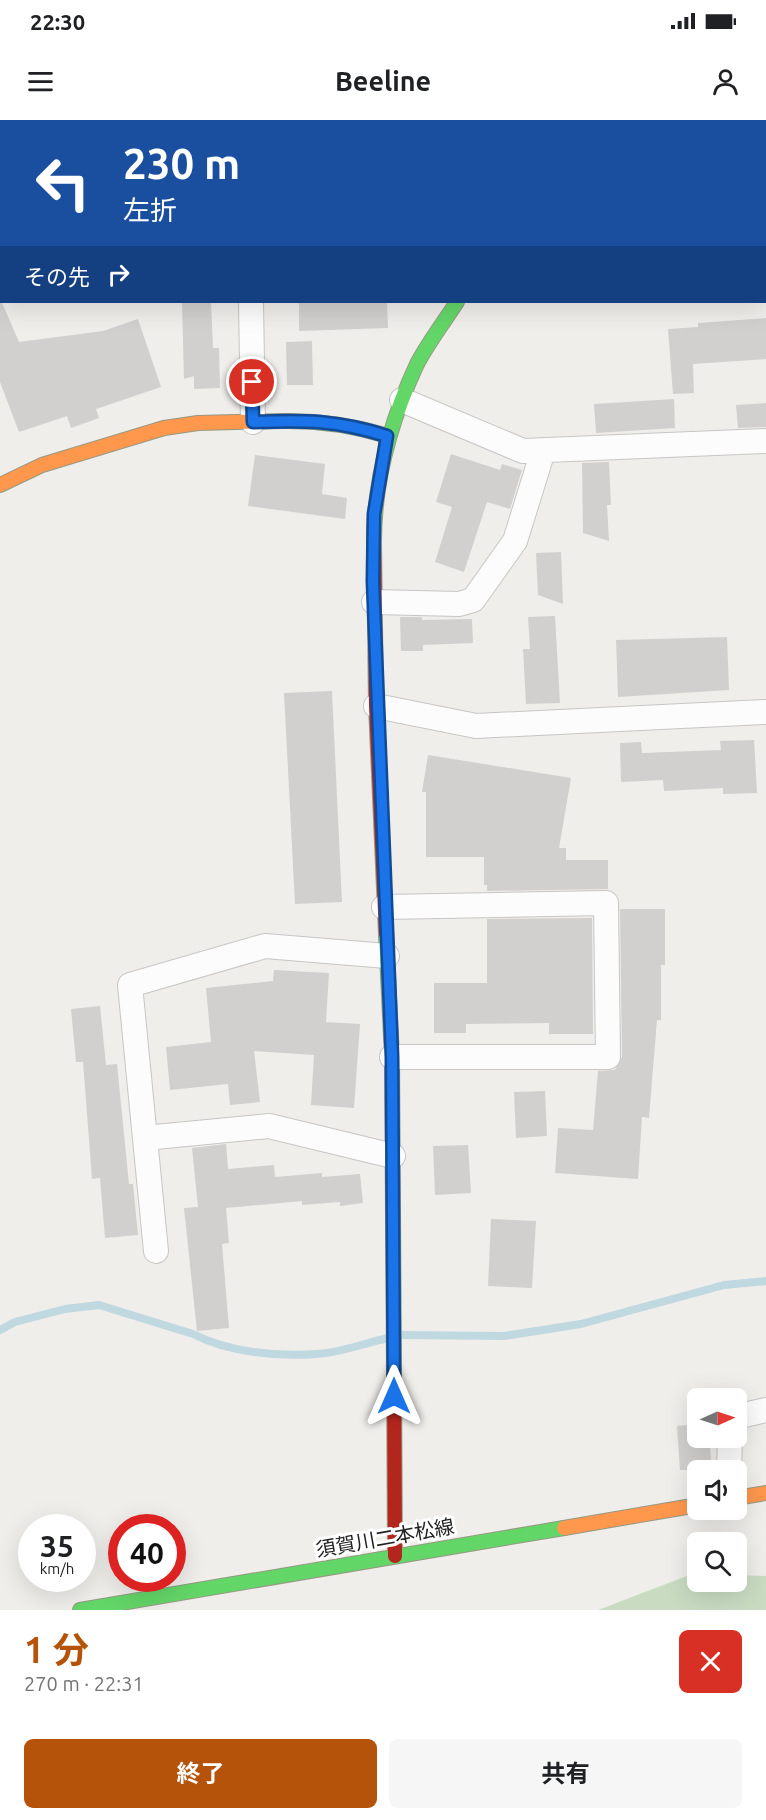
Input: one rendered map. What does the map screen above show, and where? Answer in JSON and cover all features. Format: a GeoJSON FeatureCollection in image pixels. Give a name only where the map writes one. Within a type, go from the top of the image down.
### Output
{"type":"FeatureCollection","features":[{"type":"Feature","properties":{"kind":"street"},"geometry":{"type":"LineString","coordinates":[[250,303],[253,422]]}},
{"type":"Feature","properties":{"kind":"street"},"geometry":{"type":"LineString","coordinates":[[395,1556],[392,1057],[376,706],[374,514],[387,436],[418,363],[456,303]]}},
{"type":"Feature","properties":{"kind":"street"},"geometry":{"type":"LineString","coordinates":[[402,400],[524,451],[766,441]]}},
{"type":"Feature","properties":{"kind":"street"},"geometry":{"type":"LineString","coordinates":[[0,485],[42,465],[164,428],[315,420],[354,426],[387,436]]}},
{"type":"Feature","properties":{"kind":"street"},"geometry":{"type":"LineString","coordinates":[[374,602],[459,604],[473,600],[516,541],[543,451]]}},
{"type":"Feature","properties":{"kind":"street"},"geometry":{"type":"LineString","coordinates":[[376,706],[476,726],[766,712]]}},
{"type":"Feature","properties":{"kind":"street"},"geometry":{"type":"LineString","coordinates":[[384,907],[606,903],[608,1057],[392,1057]]}},
{"type":"Feature","properties":{"kind":"street"},"geometry":{"type":"LineString","coordinates":[[156,1251],[130,985],[266,946],[387,956]]}},
{"type":"Feature","properties":{"kind":"street"},"geometry":{"type":"LineString","coordinates":[[145,1138],[269,1126],[393,1156]]}},
{"type":"Feature","properties":{"kind":"street"},"geometry":{"type":"LineString","coordinates":[[747,1414],[766,1410]]}},
{"type":"Feature","properties":{"kind":"street"},"geometry":{"type":"LineString","coordinates":[[747,1496],[766,1493]]}},
{"type":"Feature","properties":{"kind":"street","name":"須賀川二本松線"},"geometry":{"type":"LineString","coordinates":[[81,1610],[687,1507]]}},
{"type":"Feature","properties":{"kind":"green space"},"geometry":{"type":"Polygon","coordinates":[[[747,1575],[766,1576],[766,1610],[598,1610],[687,1576],[687,1592],[747,1592],[747,1575]]]}},
{"type":"Feature","properties":{"kind":"building"},"geometry":{"type":"Polygon","coordinates":[[[0,303],[2,303],[19,342],[103,331],[138,319],[161,387],[96,409],[99,418],[71,428],[67,416],[19,432],[0,382],[0,303]]]}},
{"type":"Feature","properties":{"kind":"building"},"geometry":{"type":"Polygon","coordinates":[[[182,303],[211,303],[213,348],[219,348],[220,388],[194,389],[194,376],[184,379],[182,303]]]}},
{"type":"Feature","properties":{"kind":"building"},"geometry":{"type":"Polygon","coordinates":[[[299,303],[387,303],[388,328],[299,331],[299,303]]]}},
{"type":"Feature","properties":{"kind":"building"},"geometry":{"type":"Polygon","coordinates":[[[766,318],[766,359],[693,364],[694,393],[673,394],[668,329],[698,327],[698,323],[766,318]]]}},
{"type":"Feature","properties":{"kind":"building"},"geometry":{"type":"Polygon","coordinates":[[[312,341],[313,385],[287,385],[286,342],[312,341]]]}},
{"type":"Feature","properties":{"kind":"building"},"geometry":{"type":"Polygon","coordinates":[[[674,399],[675,428],[596,433],[594,404],[674,399]]]}},
{"type":"Feature","properties":{"kind":"building"},"geometry":{"type":"Polygon","coordinates":[[[766,403],[766,427],[738,428],[736,405],[766,403]]]}},
{"type":"Feature","properties":{"kind":"building"},"geometry":{"type":"Polygon","coordinates":[[[451,454],[500,470],[502,464],[522,470],[510,509],[487,502],[464,572],[435,562],[452,507],[436,502],[451,454]]]}},
{"type":"Feature","properties":{"kind":"building"},"geometry":{"type":"Polygon","coordinates":[[[255,455],[325,464],[322,494],[347,498],[345,519],[248,506],[255,455]]]}},
{"type":"Feature","properties":{"kind":"building"},"geometry":{"type":"Polygon","coordinates":[[[609,462],[611,505],[607,505],[609,541],[583,533],[582,463],[609,462]]]}},
{"type":"Feature","properties":{"kind":"building"},"geometry":{"type":"Polygon","coordinates":[[[561,552],[563,604],[538,595],[536,553],[561,552]]]}},
{"type":"Feature","properties":{"kind":"building"},"geometry":{"type":"Polygon","coordinates":[[[555,616],[560,703],[526,704],[523,649],[530,649],[528,617],[555,616]]]}},
{"type":"Feature","properties":{"kind":"building"},"geometry":{"type":"Polygon","coordinates":[[[400,617],[422,617],[422,620],[472,619],[473,643],[423,645],[423,651],[401,651],[400,617]]]}},
{"type":"Feature","properties":{"kind":"building"},"geometry":{"type":"Polygon","coordinates":[[[727,637],[729,690],[618,697],[616,640],[727,637]]]}},
{"type":"Feature","properties":{"kind":"building"},"geometry":{"type":"Polygon","coordinates":[[[332,691],[342,902],[295,904],[284,693],[332,691]]]}},
{"type":"Feature","properties":{"kind":"building"},"geometry":{"type":"Polygon","coordinates":[[[754,740],[757,793],[723,794],[723,788],[664,791],[663,780],[621,782],[620,743],[641,742],[642,753],[721,750],[720,741],[754,740]]]}},
{"type":"Feature","properties":{"kind":"building"},"geometry":{"type":"Polygon","coordinates":[[[428,755],[571,778],[559,848],[566,848],[566,860],[608,860],[608,889],[487,891],[487,885],[484,885],[484,857],[426,857],[426,792],[422,792],[428,755]]]}},
{"type":"Feature","properties":{"kind":"building"},"geometry":{"type":"Polygon","coordinates":[[[620,909],[665,909],[665,965],[661,965],[661,1020],[657,1020],[649,1118],[642,1117],[638,1179],[555,1173],[558,1128],[593,1130],[598,1071],[615,1070],[622,1057],[620,909]]]}},
{"type":"Feature","properties":{"kind":"building"},"geometry":{"type":"Polygon","coordinates":[[[592,918],[593,1034],[549,1034],[549,1023],[466,1024],[466,1033],[434,1033],[434,983],[487,983],[487,919],[592,918]]]}},
{"type":"Feature","properties":{"kind":"building"},"geometry":{"type":"Polygon","coordinates":[[[274,970],[329,973],[326,1022],[360,1024],[354,1108],[311,1105],[314,1055],[254,1051],[260,1102],[230,1105],[228,1084],[170,1090],[166,1047],[211,1042],[206,988],[273,981],[274,970]]]}},
{"type":"Feature","properties":{"kind":"building"},"geometry":{"type":"Polygon","coordinates":[[[100,1006],[106,1065],[117,1064],[129,1184],[133,1184],[138,1235],[105,1238],[100,1178],[92,1179],[83,1062],[76,1062],[71,1009],[100,1006]]]}},
{"type":"Feature","properties":{"kind":"building"},"geometry":{"type":"Polygon","coordinates":[[[545,1091],[547,1136],[516,1138],[514,1092],[545,1091]]]}},
{"type":"Feature","properties":{"kind":"building"},"geometry":{"type":"Polygon","coordinates":[[[226,1144],[228,1169],[274,1165],[275,1177],[322,1173],[322,1177],[360,1174],[363,1203],[340,1206],[340,1202],[302,1205],[302,1201],[226,1208],[229,1243],[222,1244],[229,1328],[197,1331],[184,1208],[198,1207],[192,1148],[226,1144]]]}},
{"type":"Feature","properties":{"kind":"building"},"geometry":{"type":"Polygon","coordinates":[[[468,1145],[471,1193],[435,1195],[433,1146],[468,1145]]]}},
{"type":"Feature","properties":{"kind":"building"},"geometry":{"type":"Polygon","coordinates":[[[491,1219],[536,1221],[532,1288],[488,1286],[491,1219]]]}},
{"type":"Feature","properties":{"kind":"building"},"geometry":{"type":"Polygon","coordinates":[[[687,1425],[687,1448],[710,1448],[711,1460],[687,1460],[687,1470],[680,1470],[677,1426],[687,1425]]]}},
{"type":"Feature","properties":{"kind":"waterway"},"geometry":{"type":"LineString","coordinates":[[401,1335],[504,1336],[581,1324],[724,1285],[766,1281]]}},
{"type":"Feature","properties":{"kind":"waterway"},"geometry":{"type":"LineString","coordinates":[[0,1330],[15,1322],[65,1309],[99,1305],[222,1345],[269,1354],[325,1353],[388,1338]]}},
{"type":"Feature","properties":{"kind":"traffic: fast"},"geometry":{"type":"LineString","coordinates":[[374,542],[381,474],[399,407],[417,364],[456,303]]}},
{"type":"Feature","properties":{"kind":"traffic: fast"},"geometry":{"type":"LineString","coordinates":[[281,421],[335,424],[388,436]]}},
{"type":"Feature","properties":{"kind":"traffic: fast"},"geometry":{"type":"LineString","coordinates":[[386,934],[392,1057],[394,1371]]}},
{"type":"Feature","properties":{"kind":"traffic: fast"},"geometry":{"type":"LineString","coordinates":[[80,1610],[564,1528]]}},
{"type":"Feature","properties":{"kind":"traffic: slow"},"geometry":{"type":"LineString","coordinates":[[0,485],[42,465],[164,428],[198,423],[281,421]]}},
{"type":"Feature","properties":{"kind":"traffic: slow"},"geometry":{"type":"LineString","coordinates":[[747,1496],[766,1493]]}},
{"type":"Feature","properties":{"kind":"traffic: slow"},"geometry":{"type":"LineString","coordinates":[[564,1528],[687,1507]]}},
{"type":"Feature","properties":{"kind":"traffic: jam"},"geometry":{"type":"LineString","coordinates":[[374,542],[376,706],[386,934]]}},
{"type":"Feature","properties":{"kind":"traffic: jam"},"geometry":{"type":"LineString","coordinates":[[394,1371],[395,1556]]}},
{"type":"Feature","properties":{"kind":"route"},"geometry":{"type":"LineString","coordinates":[[252,382],[253,422],[315,420],[354,426],[387,436],[374,514],[373,581],[376,706],[392,1057],[394,1396]]}}]}
